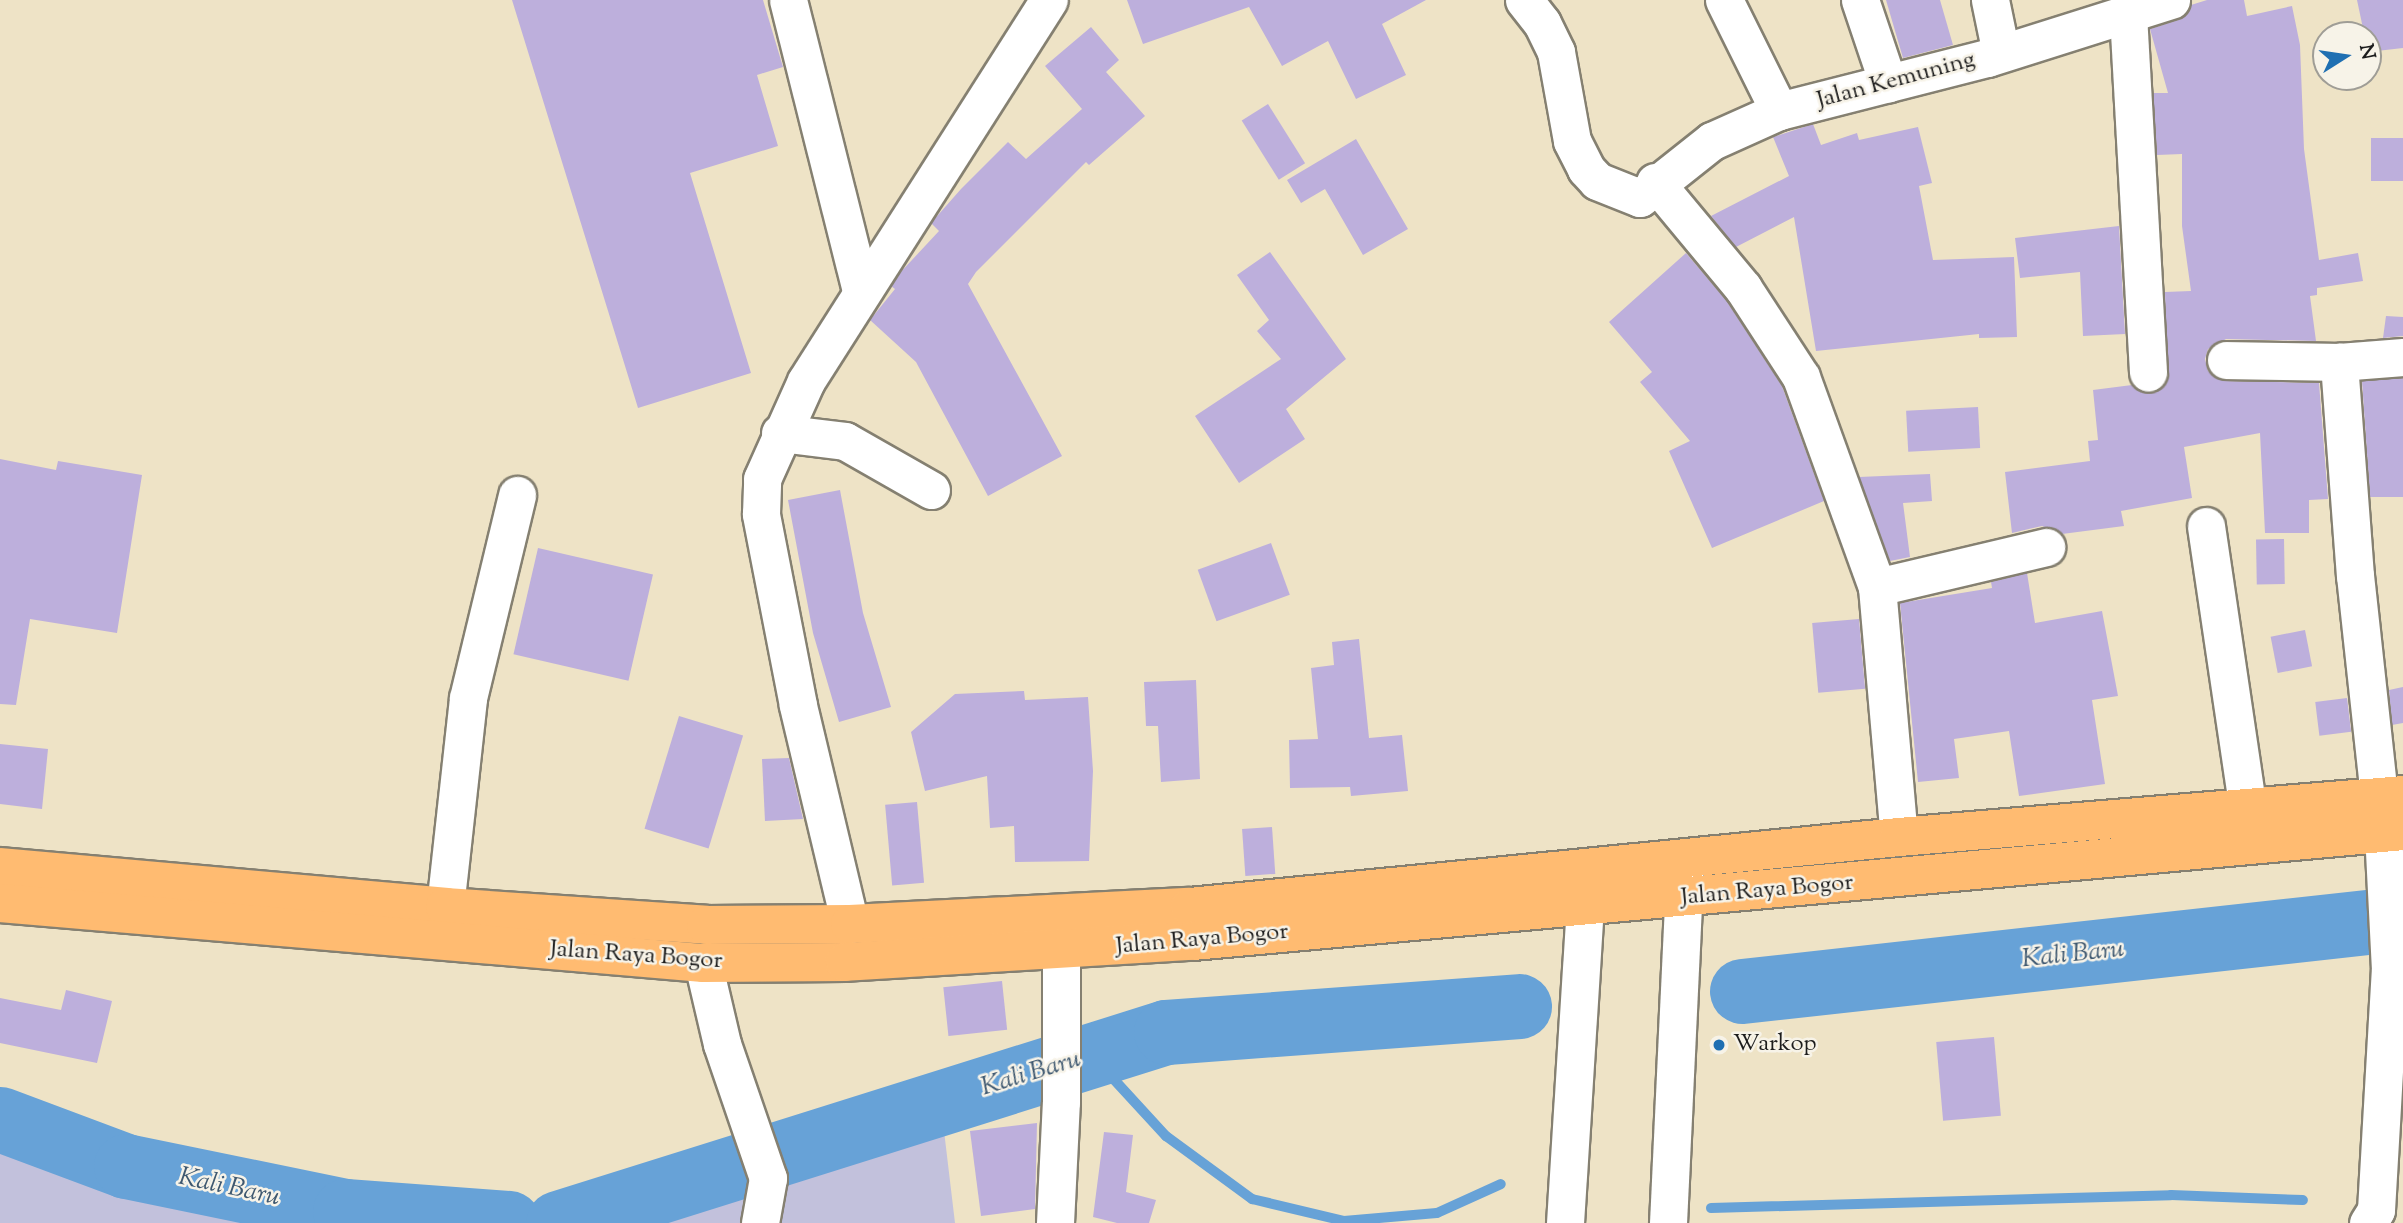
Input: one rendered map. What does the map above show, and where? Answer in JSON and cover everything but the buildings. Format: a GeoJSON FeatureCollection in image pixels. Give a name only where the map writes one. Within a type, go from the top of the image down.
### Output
{"type":"FeatureCollection","features":[{"type":"Feature","properties":{"kind":"highway","name":"Jalan Raya Bogor"},"geometry":{"type":"LineString","coordinates":[[0,867],[445,907],[706,925],[850,924],[1190,907],[1899,837],[2248,809],[2392,814]]}},
{"type":"Feature","properties":{"kind":"highway","name":"Jalan Raya Bogor"},"geometry":{"type":"LineString","coordinates":[[0,903],[703,963],[1061,951],[1684,899],[2392,814]]}},
{"type":"Feature","properties":{"kind":"street"},"geometry":{"type":"LineString","coordinates":[[788,0],[861,290]]}},
{"type":"Feature","properties":{"kind":"street"},"geometry":{"type":"LineString","coordinates":[[850,924],[798,705],[761,514],[762,480],[780,433],[861,290],[1048,0]]}},
{"type":"Feature","properties":{"kind":"street"},"geometry":{"type":"LineString","coordinates":[[1524,0],[1542,23],[1556,52],[1572,141],[1586,169],[1597,181],[1648,190],[1743,288],[1801,377],[1877,587],[1899,837]]}},
{"type":"Feature","properties":{"kind":"street"},"geometry":{"type":"LineString","coordinates":[[1724,0],[1779,111]]}},
{"type":"Feature","properties":{"kind":"street"},"geometry":{"type":"LineString","coordinates":[[1860,0],[1888,83]]}},
{"type":"Feature","properties":{"kind":"street"},"geometry":{"type":"LineString","coordinates":[[1990,0],[2001,53]]}},
{"type":"Feature","properties":{"kind":"street","name":"Jalan Kemuning"},"geometry":{"type":"LineString","coordinates":[[1648,190],[1712,141],[1779,111],[2001,53],[2171,0]]}},
{"type":"Feature","properties":{"kind":"street"},"geometry":{"type":"LineString","coordinates":[[2128,14],[2148,372]]}},
{"type":"Feature","properties":{"kind":"street"},"geometry":{"type":"LineString","coordinates":[[2226,360],[2339,362],[2403,358]]}},
{"type":"Feature","properties":{"kind":"street"},"geometry":{"type":"LineString","coordinates":[[2339,362],[2355,576],[2392,814],[2387,882],[2390,970],[2376,1210],[2368,1223]]}},
{"type":"Feature","properties":{"kind":"street"},"geometry":{"type":"LineString","coordinates":[[780,433],[845,441],[931,491]]}},
{"type":"Feature","properties":{"kind":"street"},"geometry":{"type":"LineString","coordinates":[[445,907],[468,698],[517,495]]}},
{"type":"Feature","properties":{"kind":"street"},"geometry":{"type":"LineString","coordinates":[[2206,526],[2248,809]]}},
{"type":"Feature","properties":{"kind":"street"},"geometry":{"type":"LineString","coordinates":[[1877,587],[2046,547]]}},
{"type":"Feature","properties":{"kind":"street"},"geometry":{"type":"LineString","coordinates":[[1668,1223],[1685,858]]}},
{"type":"Feature","properties":{"kind":"street"},"geometry":{"type":"LineString","coordinates":[[1565,1223],[1587,868]]}},
{"type":"Feature","properties":{"kind":"street"},"geometry":{"type":"LineString","coordinates":[[1055,1223],[1061,1102],[1061,951]]}},
{"type":"Feature","properties":{"kind":"street"},"geometry":{"type":"LineString","coordinates":[[703,963],[722,1044],[766,1174],[760,1223]]}},
{"type":"Feature","properties":{"kind":"shaded area"},"geometry":{"type":"Polygon","coordinates":[[[942,1114],[955,1223],[618,1223],[720,1197],[942,1114]]]}},
{"type":"Feature","properties":{"kind":"shaded area"},"geometry":{"type":"Polygon","coordinates":[[[0,1143],[108,1184],[250,1204],[309,1223],[0,1223],[0,1143]]]}},
{"type":"Feature","properties":{"kind":"waterway","name":"Kali Baru"},"geometry":{"type":"LineString","coordinates":[[1742,991],[2403,918]]}},
{"type":"Feature","properties":{"kind":"waterway","name":"Kali Baru"},"geometry":{"type":"LineString","coordinates":[[558,1223],[1166,1032],[1519,1006]]}},
{"type":"Feature","properties":{"kind":"waterway"},"geometry":{"type":"LineString","coordinates":[[1100,1052],[1108,1073],[1166,1136],[1252,1199],[1344,1221],[1437,1213],[1501,1184]]}},
{"type":"Feature","properties":{"kind":"waterway","name":"Kali Baru"},"geometry":{"type":"LineString","coordinates":[[0,1119],[126,1166],[345,1211],[509,1223]]}},
{"type":"Feature","properties":{"kind":"waterway"},"geometry":{"type":"LineString","coordinates":[[1711,1208],[2171,1195],[2303,1200]]}},
{"type":"Feature","properties":{"kind":"place","name":"Warkop"},"geometry":{"type":"Point","coordinates":[1719,1045]}}]}
